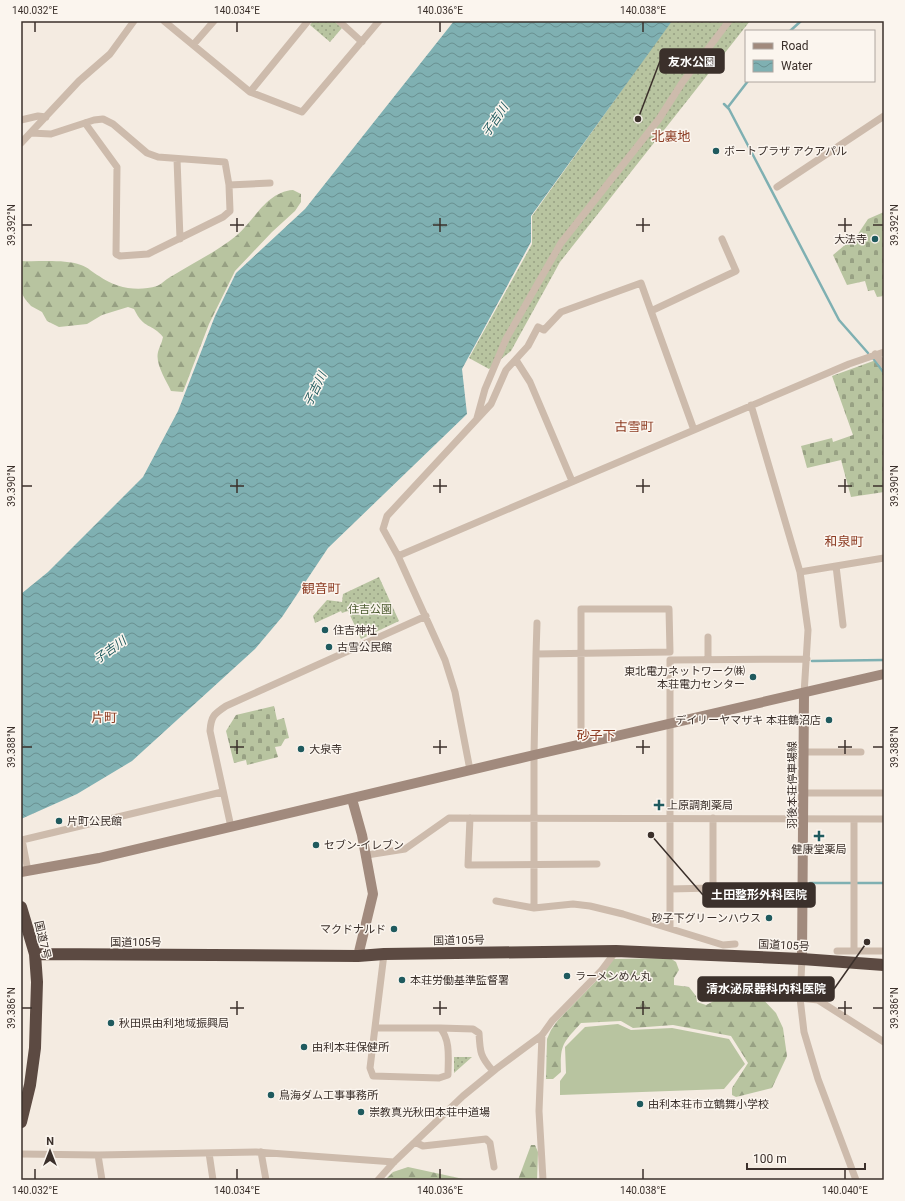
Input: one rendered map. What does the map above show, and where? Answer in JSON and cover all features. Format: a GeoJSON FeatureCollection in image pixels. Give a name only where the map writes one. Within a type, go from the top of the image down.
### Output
{"type":"FeatureCollection","features":[{"type":"Feature","properties":{"kind":"highway","name":"国道7号"},"geometry":{"type":"LineString","coordinates":[[21,907],[35,954],[37,982],[35,1048],[30,1085],[21,1122]]}},
{"type":"Feature","properties":{"kind":"highway","name":"国道105号"},"geometry":{"type":"LineString","coordinates":[[35,954],[358,956],[384,954],[616,951],[802,959],[884,965]]}},
{"type":"Feature","properties":{"kind":"street"},"geometry":{"type":"LineString","coordinates":[[21,143],[79,81],[110,54],[134,21]]}},
{"type":"Feature","properties":{"kind":"street"},"geometry":{"type":"LineString","coordinates":[[164,21],[250,92],[302,112],[379,21]]}},
{"type":"Feature","properties":{"kind":"street"},"geometry":{"type":"LineString","coordinates":[[193,45],[214,21]]}},
{"type":"Feature","properties":{"kind":"street"},"geometry":{"type":"LineString","coordinates":[[250,92],[308,21]]}},
{"type":"Feature","properties":{"kind":"street"},"geometry":{"type":"LineString","coordinates":[[339,21],[362,42]]}},
{"type":"Feature","properties":{"kind":"street"},"geometry":{"type":"LineString","coordinates":[[477,420],[485,389],[506,339],[561,243],[659,119],[682,83],[729,21]]}},
{"type":"Feature","properties":{"kind":"street"},"geometry":{"type":"LineString","coordinates":[[21,120],[38,116],[46,117]]}},
{"type":"Feature","properties":{"kind":"street"},"geometry":{"type":"LineString","coordinates":[[777,187],[884,116]]}},
{"type":"Feature","properties":{"kind":"street"},"geometry":{"type":"LineString","coordinates":[[31,133],[51,134],[85,123],[103,119],[112,124],[147,153],[158,157],[224,162],[229,185],[230,211],[180,239],[148,254],[120,256],[116,254],[117,167],[85,123]]}},
{"type":"Feature","properties":{"kind":"street"},"geometry":{"type":"LineString","coordinates":[[177,159],[180,239]]}},
{"type":"Feature","properties":{"kind":"street"},"geometry":{"type":"LineString","coordinates":[[229,185],[270,183]]}},
{"type":"Feature","properties":{"kind":"street"},"geometry":{"type":"LineString","coordinates":[[651,311],[736,271],[722,239]]}},
{"type":"Feature","properties":{"kind":"street"},"geometry":{"type":"LineString","coordinates":[[470,770],[455,692],[445,660],[398,556],[382,529],[387,516],[492,404],[506,370],[528,346],[538,327],[544,330],[561,312],[641,284],[694,430]]}},
{"type":"Feature","properties":{"kind":"street"},"geometry":{"type":"LineString","coordinates":[[398,556],[572,481],[875,354],[884,352]]}},
{"type":"Feature","properties":{"kind":"street"},"geometry":{"type":"LineString","coordinates":[[875,354],[884,365]]}},
{"type":"Feature","properties":{"kind":"street"},"geometry":{"type":"LineString","coordinates":[[516,360],[530,382],[572,481]]}},
{"type":"Feature","properties":{"kind":"street"},"geometry":{"type":"LineString","coordinates":[[751,406],[800,572],[807,615],[807,659],[804,694]]}},
{"type":"Feature","properties":{"kind":"street"},"geometry":{"type":"LineString","coordinates":[[800,572],[884,558]]}},
{"type":"Feature","properties":{"kind":"street"},"geometry":{"type":"LineString","coordinates":[[836,566],[843,625]]}},
{"type":"Feature","properties":{"kind":"street"},"geometry":{"type":"LineString","coordinates":[[536,654],[581,654],[670,652],[669,610],[582,609],[581,654],[581,745]]}},
{"type":"Feature","properties":{"kind":"street"},"geometry":{"type":"LineString","coordinates":[[231,827],[222,792],[210,731],[210,720],[216,713],[226,706],[426,616]]}},
{"type":"Feature","properties":{"kind":"street"},"geometry":{"type":"LineString","coordinates":[[534,908],[534,755],[537,623]]}},
{"type":"Feature","properties":{"kind":"street"},"geometry":{"type":"LineString","coordinates":[[708,637],[708,659]]}},
{"type":"Feature","properties":{"kind":"street"},"geometry":{"type":"LineString","coordinates":[[670,928],[668,725],[670,660],[807,659]]}},
{"type":"Feature","properties":{"kind":"street"},"geometry":{"type":"LineString","coordinates":[[222,792],[22,840],[25,872],[99,858],[534,755],[804,694],[884,674]]}},
{"type":"Feature","properties":{"kind":"street","name":"羽後本荘停車場線"},"geometry":{"type":"LineString","coordinates":[[802,959],[804,694]]}},
{"type":"Feature","properties":{"kind":"street"},"geometry":{"type":"LineString","coordinates":[[804,752],[861,752]]}},
{"type":"Feature","properties":{"kind":"street"},"geometry":{"type":"LineString","coordinates":[[804,793],[884,793]]}},
{"type":"Feature","properties":{"kind":"street"},"geometry":{"type":"LineString","coordinates":[[352,799],[367,855],[373,894],[358,956]]}},
{"type":"Feature","properties":{"kind":"street"},"geometry":{"type":"LineString","coordinates":[[367,855],[405,849],[449,818],[884,819]]}},
{"type":"Feature","properties":{"kind":"street"},"geometry":{"type":"LineString","coordinates":[[470,818],[468,865],[598,864]]}},
{"type":"Feature","properties":{"kind":"street"},"geometry":{"type":"LineString","coordinates":[[670,889],[713,888],[713,818]]}},
{"type":"Feature","properties":{"kind":"street"},"geometry":{"type":"LineString","coordinates":[[854,819],[854,951]]}},
{"type":"Feature","properties":{"kind":"street"},"geometry":{"type":"LineString","coordinates":[[496,901],[534,908],[556,905],[579,905],[623,914],[723,945],[735,944]]}},
{"type":"Feature","properties":{"kind":"street"},"geometry":{"type":"LineString","coordinates":[[378,1180],[394,1162],[463,1096],[493,1071],[542,1035],[552,1021],[601,971],[616,951]]}},
{"type":"Feature","properties":{"kind":"street"},"geometry":{"type":"LineString","coordinates":[[837,951],[884,951]]}},
{"type":"Feature","properties":{"kind":"street"},"geometry":{"type":"LineString","coordinates":[[384,954],[370,1068],[373,1076],[439,1078],[448,1075],[448,1052],[445,1034],[440,1028]]}},
{"type":"Feature","properties":{"kind":"street"},"geometry":{"type":"LineString","coordinates":[[802,959],[800,998],[804,1032],[812,1061],[856,1180]]}},
{"type":"Feature","properties":{"kind":"street"},"geometry":{"type":"LineString","coordinates":[[800,998],[818,1000],[884,1042]]}},
{"type":"Feature","properties":{"kind":"street"},"geometry":{"type":"LineString","coordinates":[[375,1028],[473,1029],[479,1032],[480,1053],[482,1059],[493,1071]]}},
{"type":"Feature","properties":{"kind":"street"},"geometry":{"type":"LineString","coordinates":[[542,1035],[539,1111],[543,1180]]}},
{"type":"Feature","properties":{"kind":"street"},"geometry":{"type":"LineString","coordinates":[[415,1142],[424,1146],[486,1139],[490,1143],[494,1167]]}},
{"type":"Feature","properties":{"kind":"street"},"geometry":{"type":"LineString","coordinates":[[21,1154],[98,1155],[261,1152],[394,1162]]}},
{"type":"Feature","properties":{"kind":"street"},"geometry":{"type":"LineString","coordinates":[[261,1152],[266,1180]]}},
{"type":"Feature","properties":{"kind":"street"},"geometry":{"type":"LineString","coordinates":[[209,1153],[213,1180]]}},
{"type":"Feature","properties":{"kind":"street"},"geometry":{"type":"LineString","coordinates":[[98,1155],[102,1180]]}},
{"type":"Feature","properties":{"kind":"green space"},"geometry":{"type":"Polygon","coordinates":[[[313,21],[334,21],[342,28],[330,42],[310,25],[313,21]]]}},
{"type":"Feature","properties":{"kind":"green space"},"geometry":{"type":"Polygon","coordinates":[[[671,21],[750,21],[560,262],[511,351],[489,369],[469,358],[532,244],[532,216],[671,21]]]}},
{"type":"Feature","properties":{"kind":"green space"},"geometry":{"type":"Polygon","coordinates":[[[293,190],[301,194],[301,202],[295,211],[272,232],[235,271],[209,324],[183,392],[171,391],[159,367],[157,357],[163,337],[141,320],[134,309],[128,307],[102,315],[87,324],[59,327],[47,321],[42,312],[31,306],[21,292],[21,261],[59,261],[74,263],[84,266],[112,283],[127,288],[142,289],[157,286],[236,236],[268,201],[275,196],[293,190]]]}},
{"type":"Feature","properties":{"kind":"green space"},"geometry":{"type":"Polygon","coordinates":[[[884,212],[884,296],[877,297],[874,290],[868,291],[865,281],[847,285],[833,255],[858,234],[868,219],[884,212]]]}},
{"type":"Feature","properties":{"kind":"green space"},"geometry":{"type":"Polygon","coordinates":[[[876,360],[884,371],[884,492],[851,497],[841,460],[807,468],[801,446],[832,438],[833,442],[853,435],[832,376],[876,360]]]}},
{"type":"Feature","properties":{"kind":"green space","name":"住吉公園"},"geometry":{"type":"Polygon","coordinates":[[[379,577],[399,621],[361,639],[348,611],[342,613],[341,611],[315,623],[313,616],[327,600],[342,602],[343,594],[379,577]]]}},
{"type":"Feature","properties":{"kind":"green space"},"geometry":{"type":"Polygon","coordinates":[[[274,706],[277,720],[284,718],[289,738],[285,739],[281,746],[275,747],[278,757],[247,765],[246,760],[234,763],[226,731],[236,715],[274,706]]]}},
{"type":"Feature","properties":{"kind":"green space"},"geometry":{"type":"Polygon","coordinates":[[[670,958],[676,962],[679,970],[674,978],[674,985],[689,987],[696,996],[697,1002],[706,1005],[718,999],[738,997],[740,978],[751,983],[758,994],[776,1013],[783,1028],[787,1056],[772,1088],[736,1097],[732,1095],[732,1088],[748,1063],[731,1036],[673,1025],[633,1028],[621,1021],[581,1023],[564,1044],[561,1055],[561,1072],[553,1079],[546,1079],[547,1039],[551,1030],[558,1020],[603,974],[613,959],[670,958]]]}},
{"type":"Feature","properties":{"kind":"green space"},"geometry":{"type":"Polygon","coordinates":[[[618,1024],[631,1030],[672,1028],[729,1039],[745,1064],[724,1089],[560,1095],[560,1081],[566,1073],[565,1047],[585,1027],[618,1024]]]}},
{"type":"Feature","properties":{"kind":"green space"},"geometry":{"type":"Polygon","coordinates":[[[454,1057],[472,1057],[454,1073],[454,1057]]]}},
{"type":"Feature","properties":{"kind":"green space"},"geometry":{"type":"Polygon","coordinates":[[[531,1145],[535,1145],[538,1152],[537,1180],[518,1180],[531,1145]]]}},
{"type":"Feature","properties":{"kind":"green space"},"geometry":{"type":"Polygon","coordinates":[[[408,1167],[468,1180],[385,1180],[393,1172],[408,1167]]]}},
{"type":"Feature","properties":{"kind":"water","name":"子吉川"},"geometry":{"type":"Polygon","coordinates":[[[454,21],[672,21],[531,216],[531,242],[462,369],[467,414],[328,548],[282,617],[255,649],[132,761],[77,794],[21,819],[21,594],[48,572],[143,477],[178,411],[215,316],[236,273],[305,209],[454,21]]]}},
{"type":"Feature","properties":{"kind":"waterway"},"geometry":{"type":"LineString","coordinates":[[791,30],[801,21]]}},
{"type":"Feature","properties":{"kind":"waterway"},"geometry":{"type":"LineString","coordinates":[[728,107],[747,82]]}},
{"type":"Feature","properties":{"kind":"waterway"},"geometry":{"type":"LineString","coordinates":[[724,104],[729,109],[839,320],[868,353]]}},
{"type":"Feature","properties":{"kind":"waterway"},"geometry":{"type":"LineString","coordinates":[[873,358],[884,373]]}},
{"type":"Feature","properties":{"kind":"waterway"},"geometry":{"type":"LineString","coordinates":[[812,661],[884,660]]}},
{"type":"Feature","properties":{"kind":"waterway"},"geometry":{"type":"LineString","coordinates":[[810,883],[851,883]]}},
{"type":"Feature","properties":{"kind":"waterway"},"geometry":{"type":"LineString","coordinates":[[857,883],[884,883]]}},
{"type":"Feature","properties":{"kind":"place","name":"友水公園"},"geometry":{"type":"Point","coordinates":[638,119]}},
{"type":"Feature","properties":{"kind":"place","name":"ボートプラザ アクアパル"},"geometry":{"type":"Point","coordinates":[716,151]}},
{"type":"Feature","properties":{"kind":"place","name":"大法寺"},"geometry":{"type":"Point","coordinates":[875,239]}},
{"type":"Feature","properties":{"kind":"place","name":"住吉神社"},"geometry":{"type":"Point","coordinates":[325,630]}},
{"type":"Feature","properties":{"kind":"place","name":"古雪公民館"},"geometry":{"type":"Point","coordinates":[329,647]}},
{"type":"Feature","properties":{"kind":"place","name":"東北電力ネットワーク㈱ 本荘電力センター"},"geometry":{"type":"Point","coordinates":[753,677]}},
{"type":"Feature","properties":{"kind":"place","name":"デイリーヤマザキ 本荘鶴沼店"},"geometry":{"type":"Point","coordinates":[829,720]}},
{"type":"Feature","properties":{"kind":"place","name":"大泉寺"},"geometry":{"type":"Point","coordinates":[301,749]}},
{"type":"Feature","properties":{"kind":"place","name":"上原調剤薬局"},"geometry":{"type":"Point","coordinates":[659,805]}},
{"type":"Feature","properties":{"kind":"place","name":"片町公民館"},"geometry":{"type":"Point","coordinates":[59,821]}},
{"type":"Feature","properties":{"kind":"place","name":"土田整形外科医院"},"geometry":{"type":"Point","coordinates":[651,835]}},
{"type":"Feature","properties":{"kind":"place","name":"健康堂薬局"},"geometry":{"type":"Point","coordinates":[819,836]}},
{"type":"Feature","properties":{"kind":"place","name":"セブン-イレブン"},"geometry":{"type":"Point","coordinates":[316,845]}},
{"type":"Feature","properties":{"kind":"place","name":"砂子下グリーンハウス"},"geometry":{"type":"Point","coordinates":[769,918]}},
{"type":"Feature","properties":{"kind":"place","name":"マクドナルド"},"geometry":{"type":"Point","coordinates":[394,929]}},
{"type":"Feature","properties":{"kind":"place","name":"清水泌尿器科内科医院"},"geometry":{"type":"Point","coordinates":[867,942]}},
{"type":"Feature","properties":{"kind":"place","name":"ラーメンめん丸"},"geometry":{"type":"Point","coordinates":[567,976]}},
{"type":"Feature","properties":{"kind":"place","name":"本荘労働基準監督署"},"geometry":{"type":"Point","coordinates":[402,980]}},
{"type":"Feature","properties":{"kind":"place","name":"秋田県由利地域振興局"},"geometry":{"type":"Point","coordinates":[111,1023]}},
{"type":"Feature","properties":{"kind":"place","name":"由利本荘保健所"},"geometry":{"type":"Point","coordinates":[304,1047]}},
{"type":"Feature","properties":{"kind":"place","name":"鳥海ダム工事事務所"},"geometry":{"type":"Point","coordinates":[271,1095]}},
{"type":"Feature","properties":{"kind":"place","name":"由利本荘市立鶴舞小学校"},"geometry":{"type":"Point","coordinates":[640,1104]}},
{"type":"Feature","properties":{"kind":"place","name":"崇教真光秋田本荘中道場"},"geometry":{"type":"Point","coordinates":[361,1112]}},
{"type":"Feature","properties":{"kind":"district","name":"北裏地"},"geometry":{"type":"Point","coordinates":[671,136]}},
{"type":"Feature","properties":{"kind":"district","name":"古雪町"},"geometry":{"type":"Point","coordinates":[634,426]}},
{"type":"Feature","properties":{"kind":"district","name":"和泉町"},"geometry":{"type":"Point","coordinates":[844,541]}},
{"type":"Feature","properties":{"kind":"district","name":"観音町"},"geometry":{"type":"Point","coordinates":[321,588]}},
{"type":"Feature","properties":{"kind":"district","name":"片町"},"geometry":{"type":"Point","coordinates":[104,717]}},
{"type":"Feature","properties":{"kind":"district","name":"砂子下"},"geometry":{"type":"Point","coordinates":[596,735]}}]}
